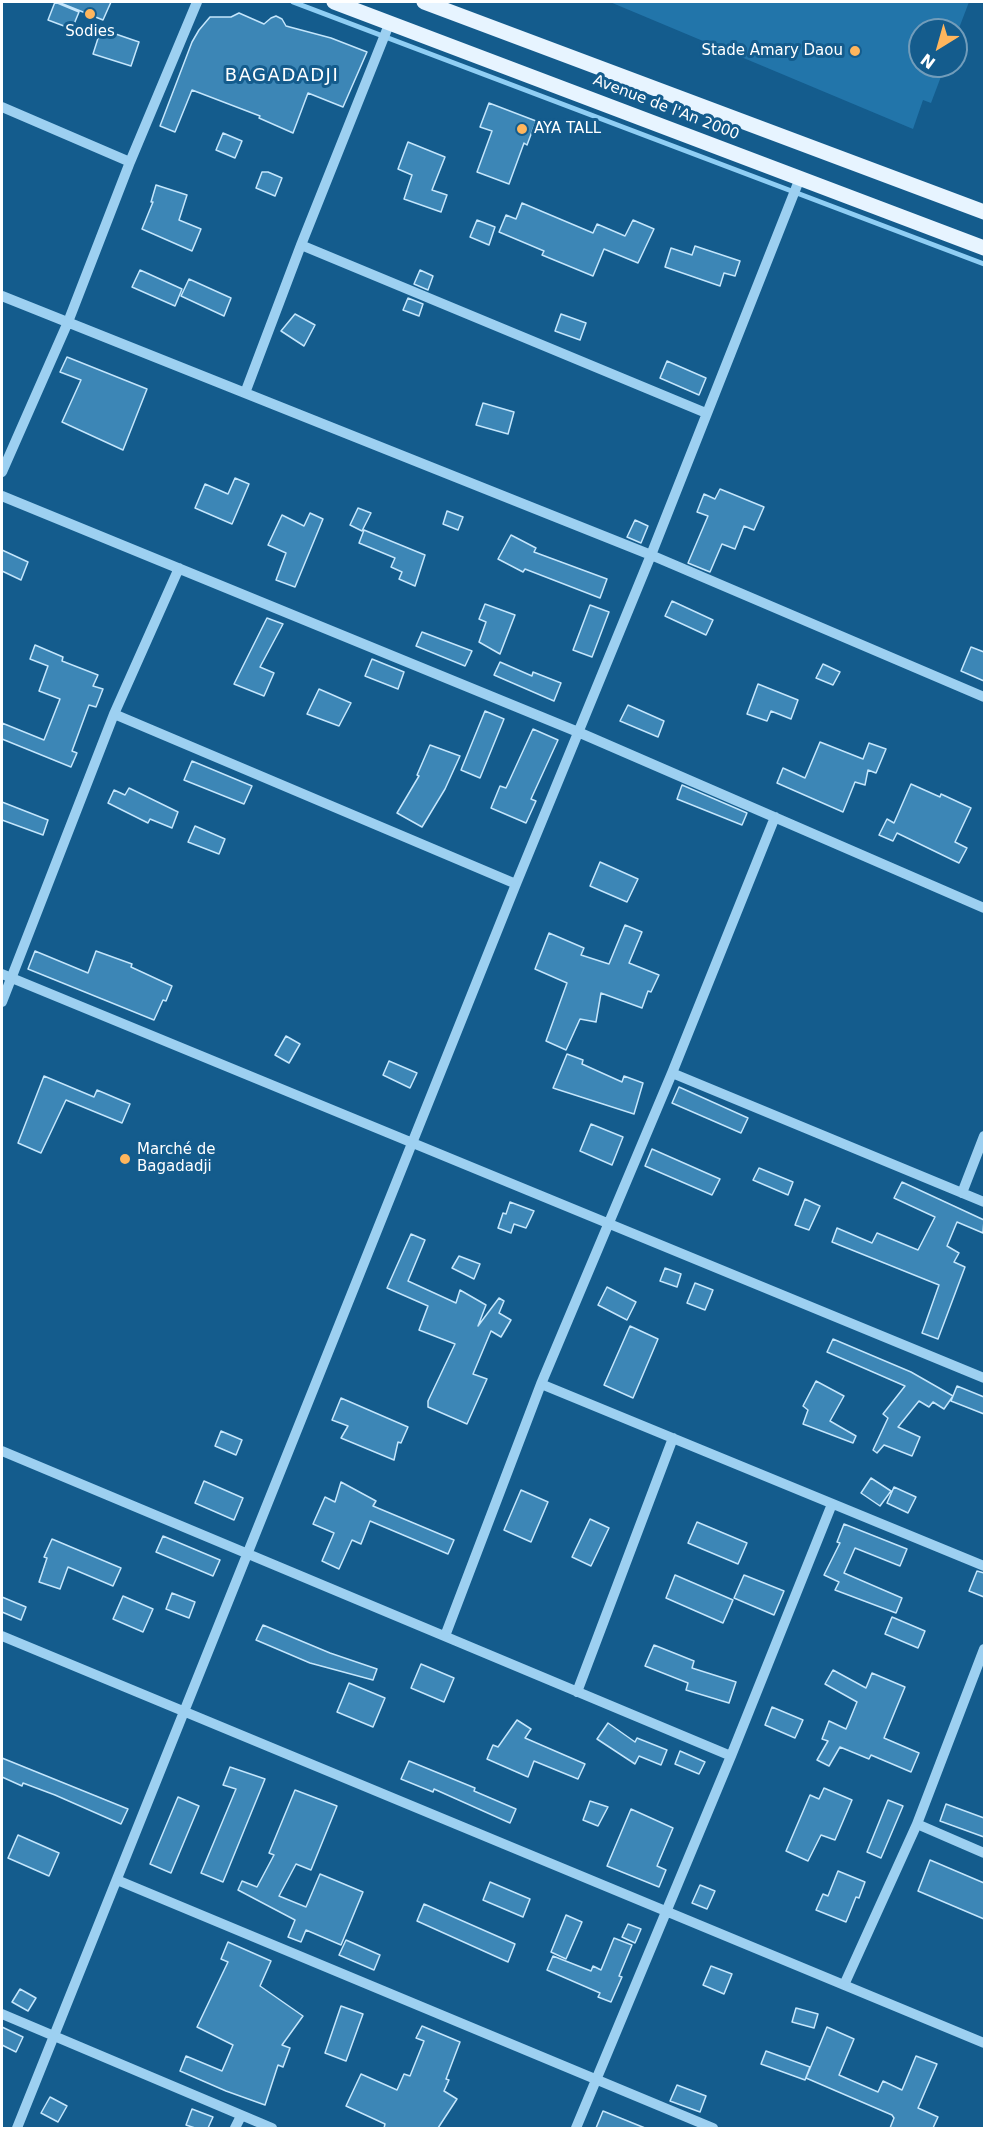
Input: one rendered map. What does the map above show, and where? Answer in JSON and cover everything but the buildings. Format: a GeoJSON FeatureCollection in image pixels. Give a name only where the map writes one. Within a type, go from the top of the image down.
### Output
{"type":"FeatureCollection","features":[{"type":"Feature","properties":{"kind":"main road","name":"Avenue de l'An 2000"},"geometry":{"type":"LineString","coordinates":[[334,2],[984,248]]}},
{"type":"Feature","properties":{"kind":"main road","name":"Avenue de l'An 2000"},"geometry":{"type":"LineString","coordinates":[[424,2],[984,212]]}},
{"type":"Feature","properties":{"kind":"street"},"geometry":{"type":"LineString","coordinates":[[2,472],[68,322],[130,162],[197,2]]}},
{"type":"Feature","properties":{"kind":"street"},"geometry":{"type":"LineString","coordinates":[[245,393],[390,22]]}},
{"type":"Feature","properties":{"kind":"street"},"geometry":{"type":"LineString","coordinates":[[2,107],[130,162]]}},
{"type":"Feature","properties":{"kind":"street"},"geometry":{"type":"LineString","coordinates":[[17,2128],[516,884],[651,555],[800,178]]}},
{"type":"Feature","properties":{"kind":"street"},"geometry":{"type":"LineString","coordinates":[[301,245],[706,414]]}},
{"type":"Feature","properties":{"kind":"street"},"geometry":{"type":"LineString","coordinates":[[2,296],[651,555],[984,697]]}},
{"type":"Feature","properties":{"kind":"street"},"geometry":{"type":"LineString","coordinates":[[2,496],[578,732],[984,908]]}},
{"type":"Feature","properties":{"kind":"street"},"geometry":{"type":"LineString","coordinates":[[2,1002],[7,976],[114,714],[179,568]]}},
{"type":"Feature","properties":{"kind":"street"},"geometry":{"type":"LineString","coordinates":[[114,714],[516,884]]}},
{"type":"Feature","properties":{"kind":"street"},"geometry":{"type":"LineString","coordinates":[[445,1636],[541,1384],[610,1224],[774,817]]}},
{"type":"Feature","properties":{"kind":"street"},"geometry":{"type":"LineString","coordinates":[[7,976],[984,1378]]}},
{"type":"Feature","properties":{"kind":"street"},"geometry":{"type":"LineString","coordinates":[[672,1073],[984,1202]]}},
{"type":"Feature","properties":{"kind":"street"},"geometry":{"type":"LineString","coordinates":[[962,1192],[984,1136]]}},
{"type":"Feature","properties":{"kind":"street"},"geometry":{"type":"LineString","coordinates":[[541,1384],[984,1566]]}},
{"type":"Feature","properties":{"kind":"street"},"geometry":{"type":"LineString","coordinates":[[577,1692],[673,1438]]}},
{"type":"Feature","properties":{"kind":"street"},"geometry":{"type":"LineString","coordinates":[[2,1451],[731,1756]]}},
{"type":"Feature","properties":{"kind":"street"},"geometry":{"type":"LineString","coordinates":[[576,2128],[731,1756],[832,1504]]}},
{"type":"Feature","properties":{"kind":"street"},"geometry":{"type":"LineString","coordinates":[[2,1636],[984,2043]]}},
{"type":"Feature","properties":{"kind":"street"},"geometry":{"type":"LineString","coordinates":[[844,1985],[916,1824],[984,1649]]}},
{"type":"Feature","properties":{"kind":"street"},"geometry":{"type":"LineString","coordinates":[[916,1824],[984,1853]]}},
{"type":"Feature","properties":{"kind":"street"},"geometry":{"type":"LineString","coordinates":[[117,1880],[713,2128]]}},
{"type":"Feature","properties":{"kind":"street"},"geometry":{"type":"LineString","coordinates":[[2,2014],[272,2128]]}},
{"type":"Feature","properties":{"kind":"street"},"geometry":{"type":"LineString","coordinates":[[235,2128],[241,2116]]}},
{"type":"Feature","properties":{"kind":"shaded area","name":"Stade Amary Daou"},"geometry":{"type":"Polygon","coordinates":[[[610,2],[969,2],[963,18],[908,18],[908,78],[940,78],[931,103],[923,100],[913,129],[610,2]]]}},
{"type":"Feature","properties":{"kind":"waterway"},"geometry":{"type":"LineString","coordinates":[[293,2],[984,264]]}},
{"type":"Feature","properties":{"kind":"place","name":"Sodies"},"geometry":{"type":"Point","coordinates":[90,14]}},
{"type":"Feature","properties":{"kind":"place","name":"Stade Amary Daou"},"geometry":{"type":"Point","coordinates":[855,51]}},
{"type":"Feature","properties":{"kind":"place","name":"AYA TALL"},"geometry":{"type":"Point","coordinates":[522,129]}},
{"type":"Feature","properties":{"kind":"place","name":"Marché de Bagadadji"},"geometry":{"type":"Point","coordinates":[125,1159]}},
{"type":"Feature","properties":{"kind":"district","name":"BAGADADJI"},"geometry":{"type":"Point","coordinates":[282,76]}}]}
